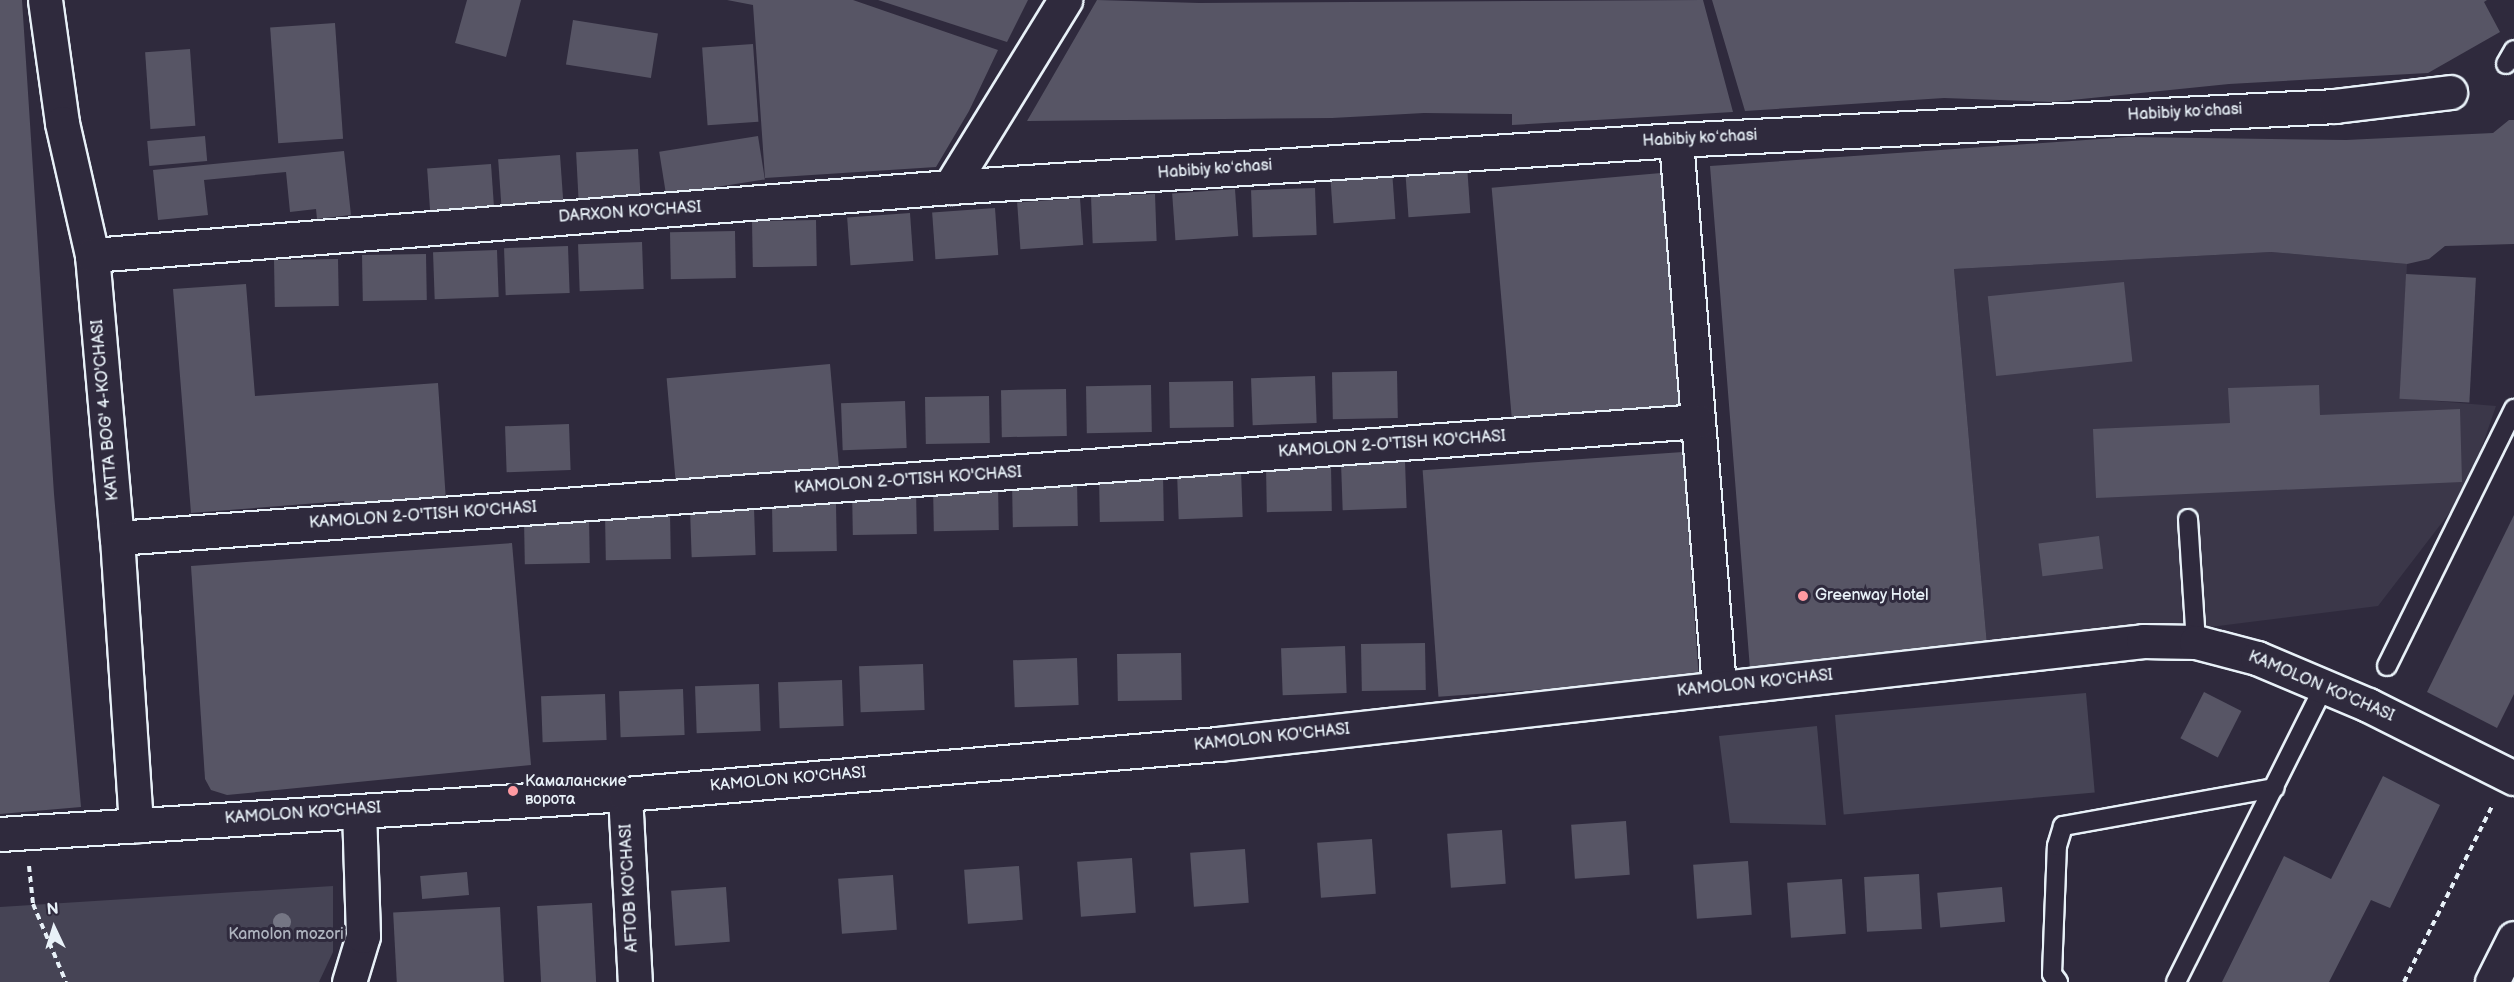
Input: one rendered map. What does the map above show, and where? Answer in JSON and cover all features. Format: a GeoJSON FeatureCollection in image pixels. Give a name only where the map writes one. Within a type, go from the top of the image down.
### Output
{"type":"FeatureCollection","features":[{"type":"Feature","properties":{"kind":"street","name":"KATTA BOG' 4-KO'CHASI"},"geometry":{"type":"LineString","coordinates":[[45,0],[62,123],[92,255],[117,538],[136,825]]}},
{"type":"Feature","properties":{"kind":"street"},"geometry":{"type":"LineString","coordinates":[[950,187],[1065,0]]}},
{"type":"Feature","properties":{"kind":"street","name":"Habibiy koʻchasi"},"geometry":{"type":"LineString","coordinates":[[950,187],[1676,140],[2324,106],[2450,92]]}},
{"type":"Feature","properties":{"kind":"street"},"geometry":{"type":"LineString","coordinates":[[1676,140],[1719,688]]}},
{"type":"Feature","properties":{"kind":"street","name":"DARXON KO'CHASI"},"geometry":{"type":"LineString","coordinates":[[92,255],[950,187]]}},
{"type":"Feature","properties":{"kind":"street","name":"KAMOLON 2-O'TISH KO'CHASI"},"geometry":{"type":"LineString","coordinates":[[117,538],[1698,421]]}},
{"type":"Feature","properties":{"kind":"street","name":"KAMOLON KO'CHASI"},"geometry":{"type":"LineString","coordinates":[[13,833],[625,794],[1218,744],[2144,641],[2196,642],[2257,658],[2324,686],[2510,777]]}},
{"type":"Feature","properties":{"kind":"street","name":"AFTOB KO'CHASI"},"geometry":{"type":"LineString","coordinates":[[625,794],[635,982]]}},
{"type":"Feature","properties":{"kind":"street"},"geometry":{"type":"LineString","coordinates":[[349,982],[363,936],[359,811]]}},
{"type":"Feature","properties":{"kind":"street"},"geometry":{"type":"LineString","coordinates":[[2492,982],[2514,938]]}},
{"type":"Feature","properties":{"kind":"lane"},"geometry":{"type":"LineString","coordinates":[[2386,666],[2514,410]]}},
{"type":"Feature","properties":{"kind":"lane"},"geometry":{"type":"LineString","coordinates":[[2188,519],[2196,642]]}},
{"type":"Feature","properties":{"kind":"lane"},"geometry":{"type":"LineString","coordinates":[[2176,982],[2324,686]]}},
{"type":"Feature","properties":{"kind":"lane"},"geometry":{"type":"LineString","coordinates":[[2058,982],[2052,974],[2057,846],[2063,826],[2275,788]]}},
{"type":"Feature","properties":{"kind":"path"},"geometry":{"type":"LineString","coordinates":[[2404,982],[2510,777]]}},
{"type":"Feature","properties":{"kind":"path"},"geometry":{"type":"LineString","coordinates":[[13,833],[33,904],[66,982]]}},
{"type":"Feature","properties":{"kind":"shaded area"},"geometry":{"type":"Polygon","coordinates":[[[2271,252],[2407,264],[2400,398],[2496,406],[2467,490],[2378,606],[2194,629],[1987,645],[1954,269],[2271,252]]]}},
{"type":"Feature","properties":{"kind":"green space"},"geometry":{"type":"Polygon","coordinates":[[[2086,693],[2095,793],[1844,815],[1835,715],[2086,693]]]}},
{"type":"Feature","properties":{"kind":"green space"},"geometry":{"type":"Polygon","coordinates":[[[1817,726],[1826,825],[1730,823],[1719,736],[1817,726]]]}},
{"type":"Feature","properties":{"kind":"green space","name":"Kamolon mozori"},"geometry":{"type":"Polygon","coordinates":[[[333,886],[333,952],[319,982],[0,982],[0,907],[333,886]]]}},
{"type":"Feature","properties":{"kind":"building"},"geometry":{"type":"Polygon","coordinates":[[[0,0],[22,0],[54,494],[81,807],[0,814],[0,0]]]}},
{"type":"Feature","properties":{"kind":"building"},"geometry":{"type":"Polygon","coordinates":[[[467,0],[521,0],[506,57],[455,43],[467,0]]]}},
{"type":"Feature","properties":{"kind":"building"},"geometry":{"type":"Polygon","coordinates":[[[727,0],[853,0],[998,50],[969,111],[936,167],[765,178],[753,5],[727,0]]]}},
{"type":"Feature","properties":{"kind":"building"},"geometry":{"type":"Polygon","coordinates":[[[878,0],[1028,0],[1007,42],[878,0]]]}},
{"type":"Feature","properties":{"kind":"building"},"geometry":{"type":"Polygon","coordinates":[[[1097,0],[1199,3],[1703,0],[1733,112],[1512,125],[1512,114],[1424,113],[1332,118],[1027,121],[1097,0]]]}},
{"type":"Feature","properties":{"kind":"building"},"geometry":{"type":"Polygon","coordinates":[[[1712,0],[2487,0],[2484,2],[2500,32],[2428,73],[2229,84],[2052,102],[1944,98],[1745,111],[1712,0]]]}},
{"type":"Feature","properties":{"kind":"building"},"geometry":{"type":"Polygon","coordinates":[[[573,20],[658,33],[651,78],[566,64],[573,20]]]}},
{"type":"Feature","properties":{"kind":"building"},"geometry":{"type":"Polygon","coordinates":[[[335,23],[343,139],[278,143],[270,28],[335,23]]]}},
{"type":"Feature","properties":{"kind":"building"},"geometry":{"type":"Polygon","coordinates":[[[753,44],[758,122],[708,125],[702,48],[753,44]]]}},
{"type":"Feature","properties":{"kind":"building"},"geometry":{"type":"Polygon","coordinates":[[[190,49],[195,126],[150,129],[145,52],[190,49]]]}},
{"type":"Feature","properties":{"kind":"building"},"geometry":{"type":"Polygon","coordinates":[[[2509,120],[2514,120],[2514,244],[2445,246],[2429,259],[2407,264],[2271,252],[1954,269],[1987,645],[1750,669],[1710,166],[2128,137],[2346,140],[2493,133],[2509,120]]]}},
{"type":"Feature","properties":{"kind":"building"},"geometry":{"type":"Polygon","coordinates":[[[205,136],[207,161],[149,166],[147,141],[205,136]]]}},
{"type":"Feature","properties":{"kind":"building"},"geometry":{"type":"Polygon","coordinates":[[[758,136],[765,179],[666,195],[659,152],[758,136]]]}},
{"type":"Feature","properties":{"kind":"building"},"geometry":{"type":"Polygon","coordinates":[[[638,149],[641,203],[579,206],[576,152],[638,149]]]}},
{"type":"Feature","properties":{"kind":"building"},"geometry":{"type":"Polygon","coordinates":[[[344,151],[351,215],[317,219],[316,209],[290,212],[286,172],[204,180],[208,215],[158,220],[153,170],[344,151]]]}},
{"type":"Feature","properties":{"kind":"building"},"geometry":{"type":"Polygon","coordinates":[[[560,155],[564,207],[502,211],[498,159],[560,155]]]}},
{"type":"Feature","properties":{"kind":"building"},"geometry":{"type":"Polygon","coordinates":[[[491,164],[494,212],[431,216],[427,168],[491,164]]]}},
{"type":"Feature","properties":{"kind":"building"},"geometry":{"type":"Polygon","coordinates":[[[1467,165],[1470,213],[1408,217],[1405,169],[1467,165]]]}},
{"type":"Feature","properties":{"kind":"building"},"geometry":{"type":"Polygon","coordinates":[[[1392,170],[1395,219],[1334,223],[1330,174],[1392,170]]]}},
{"type":"Feature","properties":{"kind":"building"},"geometry":{"type":"Polygon","coordinates":[[[1661,173],[1681,407],[1512,422],[1492,188],[1661,173]]]}},
{"type":"Feature","properties":{"kind":"building"},"geometry":{"type":"Polygon","coordinates":[[[1315,188],[1317,235],[1253,237],[1251,190],[1315,188]]]}},
{"type":"Feature","properties":{"kind":"building"},"geometry":{"type":"Polygon","coordinates":[[[1235,189],[1238,236],[1175,240],[1172,193],[1235,189]]]}},
{"type":"Feature","properties":{"kind":"building"},"geometry":{"type":"Polygon","coordinates":[[[1155,194],[1157,241],[1093,243],[1091,196],[1155,194]]]}},
{"type":"Feature","properties":{"kind":"building"},"geometry":{"type":"Polygon","coordinates":[[[1080,198],[1083,245],[1020,249],[1017,202],[1080,198]]]}},
{"type":"Feature","properties":{"kind":"building"},"geometry":{"type":"Polygon","coordinates":[[[995,208],[998,255],[935,259],[932,212],[995,208]]]}},
{"type":"Feature","properties":{"kind":"building"},"geometry":{"type":"Polygon","coordinates":[[[910,213],[913,261],[851,265],[847,217],[910,213]]]}},
{"type":"Feature","properties":{"kind":"building"},"geometry":{"type":"Polygon","coordinates":[[[816,220],[817,266],[753,267],[752,221],[816,220]]]}},
{"type":"Feature","properties":{"kind":"building"},"geometry":{"type":"Polygon","coordinates":[[[735,231],[736,278],[671,279],[670,232],[735,231]]]}},
{"type":"Feature","properties":{"kind":"building"},"geometry":{"type":"Polygon","coordinates":[[[642,242],[644,289],[580,291],[578,244],[642,242]]]}},
{"type":"Feature","properties":{"kind":"building"},"geometry":{"type":"Polygon","coordinates":[[[568,246],[570,293],[506,295],[504,248],[568,246]]]}},
{"type":"Feature","properties":{"kind":"building"},"geometry":{"type":"Polygon","coordinates":[[[497,250],[499,297],[435,299],[433,252],[497,250]]]}},
{"type":"Feature","properties":{"kind":"building"},"geometry":{"type":"Polygon","coordinates":[[[426,254],[427,300],[363,301],[362,255],[426,254]]]}},
{"type":"Feature","properties":{"kind":"building"},"geometry":{"type":"Polygon","coordinates":[[[338,259],[339,306],[275,307],[274,260],[338,259]]]}},
{"type":"Feature","properties":{"kind":"building"},"geometry":{"type":"Polygon","coordinates":[[[2406,274],[2476,278],[2469,402],[2399,399],[2406,274]]]}},
{"type":"Feature","properties":{"kind":"building"},"geometry":{"type":"Polygon","coordinates":[[[2124,282],[2132,362],[1996,376],[1988,296],[2124,282]]]}},
{"type":"Feature","properties":{"kind":"building"},"geometry":{"type":"Polygon","coordinates":[[[246,284],[255,396],[438,383],[446,501],[345,507],[344,501],[191,513],[173,289],[246,284]]]}},
{"type":"Feature","properties":{"kind":"building"},"geometry":{"type":"Polygon","coordinates":[[[830,364],[839,468],[676,482],[667,378],[830,364]]]}},
{"type":"Feature","properties":{"kind":"building"},"geometry":{"type":"Polygon","coordinates":[[[1397,371],[1398,418],[1333,419],[1332,372],[1397,371]]]}},
{"type":"Feature","properties":{"kind":"building"},"geometry":{"type":"Polygon","coordinates":[[[1315,376],[1317,423],[1253,425],[1251,378],[1315,376]]]}},
{"type":"Feature","properties":{"kind":"building"},"geometry":{"type":"Polygon","coordinates":[[[1233,381],[1234,427],[1170,428],[1169,382],[1233,381]]]}},
{"type":"Feature","properties":{"kind":"building"},"geometry":{"type":"Polygon","coordinates":[[[1151,385],[1152,432],[1087,433],[1086,386],[1151,385]]]}},
{"type":"Feature","properties":{"kind":"building"},"geometry":{"type":"Polygon","coordinates":[[[2319,385],[2320,415],[2460,409],[2462,482],[2096,498],[2093,429],[2230,423],[2228,388],[2319,385]]]}},
{"type":"Feature","properties":{"kind":"building"},"geometry":{"type":"Polygon","coordinates":[[[1066,389],[1067,436],[1002,437],[1001,390],[1066,389]]]}},
{"type":"Feature","properties":{"kind":"building"},"geometry":{"type":"Polygon","coordinates":[[[989,396],[990,443],[926,444],[925,397],[989,396]]]}},
{"type":"Feature","properties":{"kind":"building"},"geometry":{"type":"Polygon","coordinates":[[[905,401],[907,448],[843,450],[841,403],[905,401]]]}},
{"type":"Feature","properties":{"kind":"building"},"geometry":{"type":"Polygon","coordinates":[[[569,424],[571,470],[507,472],[505,426],[569,424]]]}},
{"type":"Feature","properties":{"kind":"building"},"geometry":{"type":"Polygon","coordinates":[[[1683,452],[1699,678],[1438,697],[1423,470],[1683,452]]]}},
{"type":"Feature","properties":{"kind":"building"},"geometry":{"type":"Polygon","coordinates":[[[1405,461],[1407,508],[1343,510],[1341,463],[1405,461]]]}},
{"type":"Feature","properties":{"kind":"building"},"geometry":{"type":"Polygon","coordinates":[[[1331,465],[1332,511],[1267,512],[1266,466],[1331,465]]]}},
{"type":"Feature","properties":{"kind":"building"},"geometry":{"type":"Polygon","coordinates":[[[1241,470],[1243,517],[1179,519],[1177,472],[1241,470]]]}},
{"type":"Feature","properties":{"kind":"building"},"geometry":{"type":"Polygon","coordinates":[[[1163,474],[1164,521],[1100,522],[1099,475],[1163,474]]]}},
{"type":"Feature","properties":{"kind":"building"},"geometry":{"type":"Polygon","coordinates":[[[1077,479],[1078,526],[1013,527],[1012,480],[1077,479]]]}},
{"type":"Feature","properties":{"kind":"building"},"geometry":{"type":"Polygon","coordinates":[[[998,483],[999,530],[934,531],[933,484],[998,483]]]}},
{"type":"Feature","properties":{"kind":"building"},"geometry":{"type":"Polygon","coordinates":[[[916,487],[917,534],[853,535],[852,488],[916,487]]]}},
{"type":"Feature","properties":{"kind":"building"},"geometry":{"type":"Polygon","coordinates":[[[836,504],[837,551],[773,552],[772,505],[836,504]]]}},
{"type":"Feature","properties":{"kind":"building"},"geometry":{"type":"Polygon","coordinates":[[[754,508],[756,555],[692,557],[690,510],[754,508]]]}},
{"type":"Feature","properties":{"kind":"building"},"geometry":{"type":"Polygon","coordinates":[[[670,512],[671,559],[606,560],[605,513],[670,512]]]}},
{"type":"Feature","properties":{"kind":"building"},"geometry":{"type":"Polygon","coordinates":[[[2514,515],[2514,694],[2497,728],[2427,692],[2514,515]]]}},
{"type":"Feature","properties":{"kind":"building"},"geometry":{"type":"Polygon","coordinates":[[[589,517],[590,563],[525,564],[524,518],[589,517]]]}},
{"type":"Feature","properties":{"kind":"building"},"geometry":{"type":"Polygon","coordinates":[[[2099,536],[2103,569],[2042,576],[2038,543],[2099,536]]]}},
{"type":"Feature","properties":{"kind":"building"},"geometry":{"type":"Polygon","coordinates":[[[512,543],[531,765],[227,795],[211,790],[205,779],[191,566],[512,543]]]}},
{"type":"Feature","properties":{"kind":"building"},"geometry":{"type":"Polygon","coordinates":[[[1425,643],[1426,690],[1362,691],[1361,644],[1425,643]]]}},
{"type":"Feature","properties":{"kind":"building"},"geometry":{"type":"Polygon","coordinates":[[[1345,646],[1347,693],[1283,695],[1281,648],[1345,646]]]}},
{"type":"Feature","properties":{"kind":"building"},"geometry":{"type":"Polygon","coordinates":[[[1181,653],[1182,700],[1118,701],[1117,654],[1181,653]]]}},
{"type":"Feature","properties":{"kind":"building"},"geometry":{"type":"Polygon","coordinates":[[[1077,658],[1079,705],[1015,707],[1013,660],[1077,658]]]}},
{"type":"Feature","properties":{"kind":"building"},"geometry":{"type":"Polygon","coordinates":[[[923,664],[925,710],[861,712],[859,666],[923,664]]]}},
{"type":"Feature","properties":{"kind":"building"},"geometry":{"type":"Polygon","coordinates":[[[842,680],[844,726],[780,728],[778,682],[842,680]]]}},
{"type":"Feature","properties":{"kind":"building"},"geometry":{"type":"Polygon","coordinates":[[[759,684],[761,731],[697,733],[695,686],[759,684]]]}},
{"type":"Feature","properties":{"kind":"building"},"geometry":{"type":"Polygon","coordinates":[[[683,689],[685,735],[621,737],[619,691],[683,689]]]}},
{"type":"Feature","properties":{"kind":"building"},"geometry":{"type":"Polygon","coordinates":[[[2204,692],[2241,711],[2218,757],[2180,738],[2204,692]]]}},
{"type":"Feature","properties":{"kind":"building"},"geometry":{"type":"Polygon","coordinates":[[[605,694],[607,740],[543,742],[541,696],[605,694]]]}},
{"type":"Feature","properties":{"kind":"building"},"geometry":{"type":"Polygon","coordinates":[[[2383,776],[2440,805],[2390,908],[2371,900],[2329,982],[2222,982],[2284,856],[2331,879],[2383,776]]]}},
{"type":"Feature","properties":{"kind":"building"},"geometry":{"type":"Polygon","coordinates":[[[1626,821],[1630,875],[1575,879],[1571,825],[1626,821]]]}},
{"type":"Feature","properties":{"kind":"building"},"geometry":{"type":"Polygon","coordinates":[[[1502,830],[1506,884],[1451,888],[1447,834],[1502,830]]]}},
{"type":"Feature","properties":{"kind":"building"},"geometry":{"type":"Polygon","coordinates":[[[1372,839],[1376,894],[1321,898],[1317,843],[1372,839]]]}},
{"type":"Feature","properties":{"kind":"building"},"geometry":{"type":"Polygon","coordinates":[[[1245,849],[1249,903],[1194,907],[1190,853],[1245,849]]]}},
{"type":"Feature","properties":{"kind":"building"},"geometry":{"type":"Polygon","coordinates":[[[1132,858],[1136,913],[1081,917],[1077,862],[1132,858]]]}},
{"type":"Feature","properties":{"kind":"building"},"geometry":{"type":"Polygon","coordinates":[[[1748,861],[1752,915],[1697,919],[1693,865],[1748,861]]]}},
{"type":"Feature","properties":{"kind":"building"},"geometry":{"type":"Polygon","coordinates":[[[1019,866],[1023,920],[968,924],[964,870],[1019,866]]]}},
{"type":"Feature","properties":{"kind":"building"},"geometry":{"type":"Polygon","coordinates":[[[467,872],[469,895],[422,899],[420,876],[467,872]]]}},
{"type":"Feature","properties":{"kind":"building"},"geometry":{"type":"Polygon","coordinates":[[[1919,874],[1922,929],[1867,932],[1864,877],[1919,874]]]}},
{"type":"Feature","properties":{"kind":"building"},"geometry":{"type":"Polygon","coordinates":[[[893,875],[897,930],[842,934],[838,879],[893,875]]]}},
{"type":"Feature","properties":{"kind":"building"},"geometry":{"type":"Polygon","coordinates":[[[1842,879],[1846,934],[1791,938],[1787,883],[1842,879]]]}},
{"type":"Feature","properties":{"kind":"building"},"geometry":{"type":"Polygon","coordinates":[[[726,887],[730,942],[675,946],[671,891],[726,887]]]}},
{"type":"Feature","properties":{"kind":"building"},"geometry":{"type":"Polygon","coordinates":[[[2002,887],[2005,922],[1940,928],[1937,893],[2002,887]]]}},
{"type":"Feature","properties":{"kind":"building"},"geometry":{"type":"Polygon","coordinates":[[[592,903],[596,982],[541,982],[537,906],[592,903]]]}},
{"type":"Feature","properties":{"kind":"building"},"geometry":{"type":"Polygon","coordinates":[[[500,907],[504,982],[397,982],[393,913],[500,907]]]}},
{"type":"Feature","properties":{"kind":"place","name":"Greenway Hotel"},"geometry":{"type":"Point","coordinates":[1803,596]}},
{"type":"Feature","properties":{"kind":"place","name":"Камаланские ворота"},"geometry":{"type":"Point","coordinates":[513,791]}}]}
